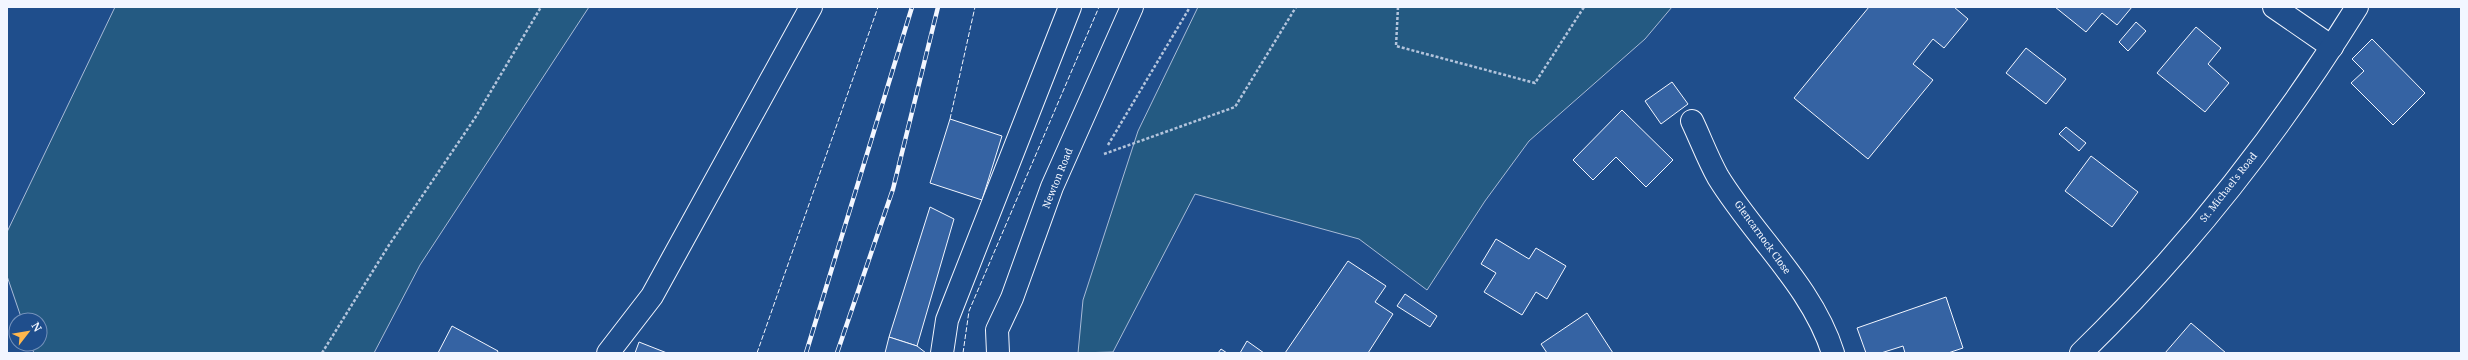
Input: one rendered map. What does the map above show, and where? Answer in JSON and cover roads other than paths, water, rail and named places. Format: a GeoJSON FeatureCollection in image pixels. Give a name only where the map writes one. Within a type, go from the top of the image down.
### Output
{"type":"FeatureCollection","features":[{"type":"Feature","properties":{"kind":"street"},"geometry":{"type":"LineString","coordinates":[[608,353],[652,296],[811,7]]}},
{"type":"Feature","properties":{"kind":"street"},"geometry":{"type":"LineString","coordinates":[[942,353],[947,320],[1070,7]]}},
{"type":"Feature","properties":{"kind":"street","name":"Newton Road"},"geometry":{"type":"LineString","coordinates":[[998,353],[997,330],[1012,298],[1052,187],[1132,7]]}},
{"type":"Feature","properties":{"kind":"street"},"geometry":{"type":"LineString","coordinates":[[2274,7],[2332,48]]}},
{"type":"Feature","properties":{"kind":"street","name":"St. Michael's Road"},"geometry":{"type":"LineString","coordinates":[[2081,353],[2117,318],[2207,215],[2271,132],[2332,48],[2357,7]]}},
{"type":"Feature","properties":{"kind":"street","name":"Glencarnock Close"},"geometry":{"type":"LineString","coordinates":[[1692,121],[1718,177],[1790,275],[1828,334],[1834,353]]}},
{"type":"Feature","properties":{"kind":"street"},"geometry":{"type":"LineString","coordinates":[[990,353],[997,330]]}},
{"type":"Feature","properties":{"kind":"railway"},"geometry":{"type":"LineString","coordinates":[[806,353],[912,7]]}},
{"type":"Feature","properties":{"kind":"railway"},"geometry":{"type":"LineString","coordinates":[[837,353],[893,189],[938,7]]}}]}
